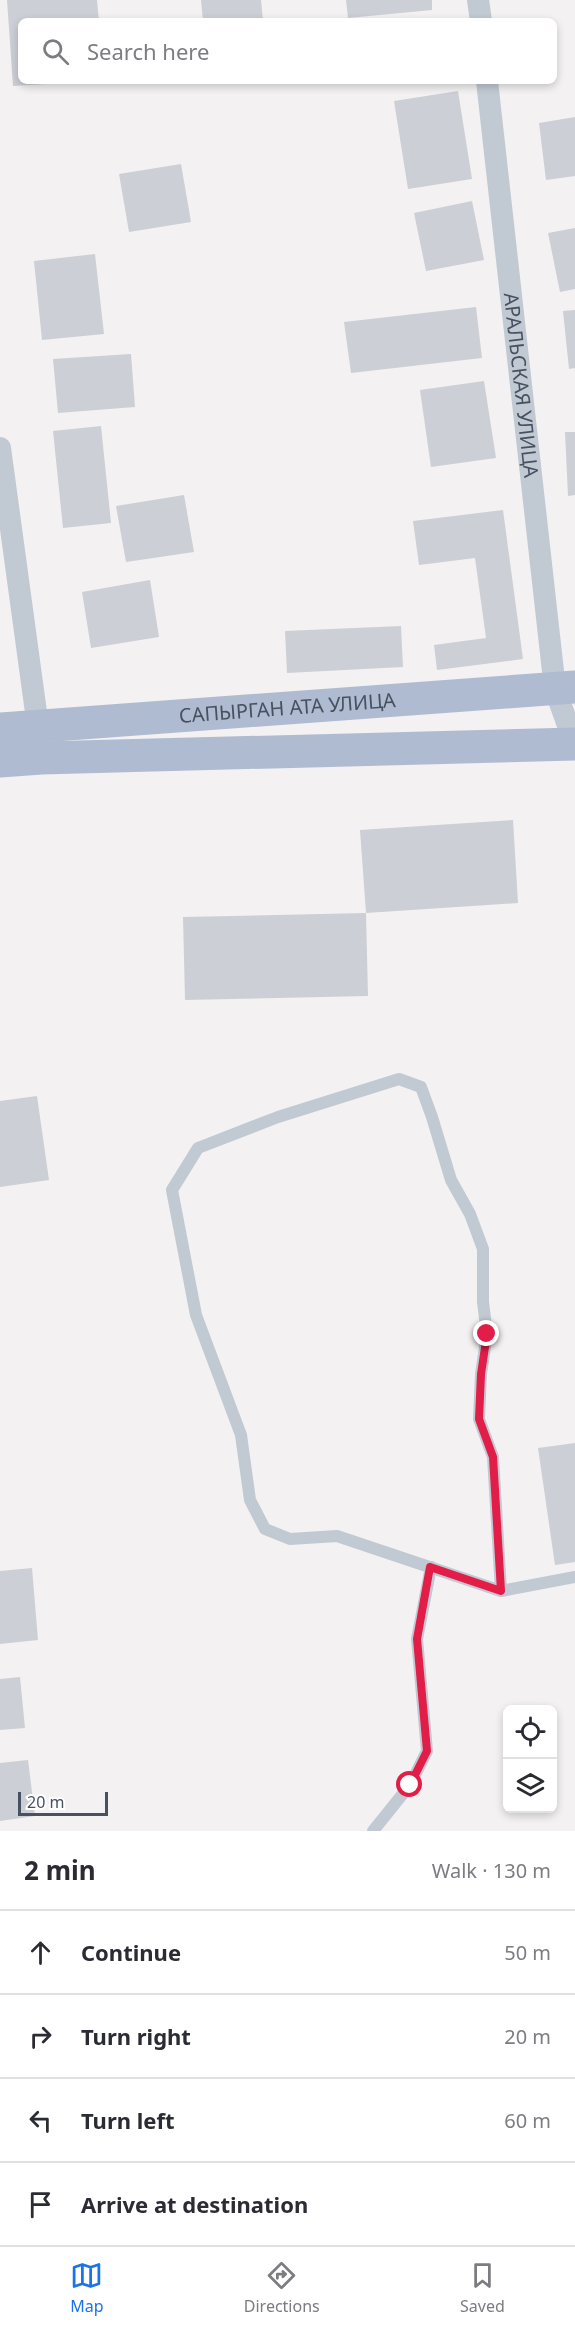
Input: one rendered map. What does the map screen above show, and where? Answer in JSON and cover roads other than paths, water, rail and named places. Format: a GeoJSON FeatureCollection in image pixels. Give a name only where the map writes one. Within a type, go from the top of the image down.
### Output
{"type":"FeatureCollection","features":[{"type":"Feature","properties":{"kind":"main road","name":"САПЫРГАН АТА УЛИЦА"},"geometry":{"type":"LineString","coordinates":[[0,729],[565,688]]}},
{"type":"Feature","properties":{"kind":"main road","name":"САПЫРГАН АТА УЛИЦА"},"geometry":{"type":"LineString","coordinates":[[0,761],[575,744]]}},
{"type":"Feature","properties":{"kind":"street"},"geometry":{"type":"LineString","coordinates":[[478,0],[480,18]]}},
{"type":"Feature","properties":{"kind":"street","name":"АРАЛЬСКАЯ УЛИЦА"},"geometry":{"type":"LineString","coordinates":[[487,84],[565,688],[575,744]]}},
{"type":"Feature","properties":{"kind":"street"},"geometry":{"type":"LineString","coordinates":[[0,448],[38,727]]}},
{"type":"Feature","properties":{"kind":"lane"},"geometry":{"type":"LineString","coordinates":[[501,1591],[493,1457],[479,1419],[481,1374],[487,1334],[483,1302],[483,1249],[470,1215],[451,1180],[421,1087],[399,1079],[278,1117],[198,1148],[172,1191],[196,1315],[241,1435],[250,1500],[265,1529],[290,1539],[337,1536],[501,1591],[575,1577]]}},
{"type":"Feature","properties":{"kind":"lane"},"geometry":{"type":"LineString","coordinates":[[373,1831],[410,1785],[427,1751],[417,1639],[430,1567]]}}]}
